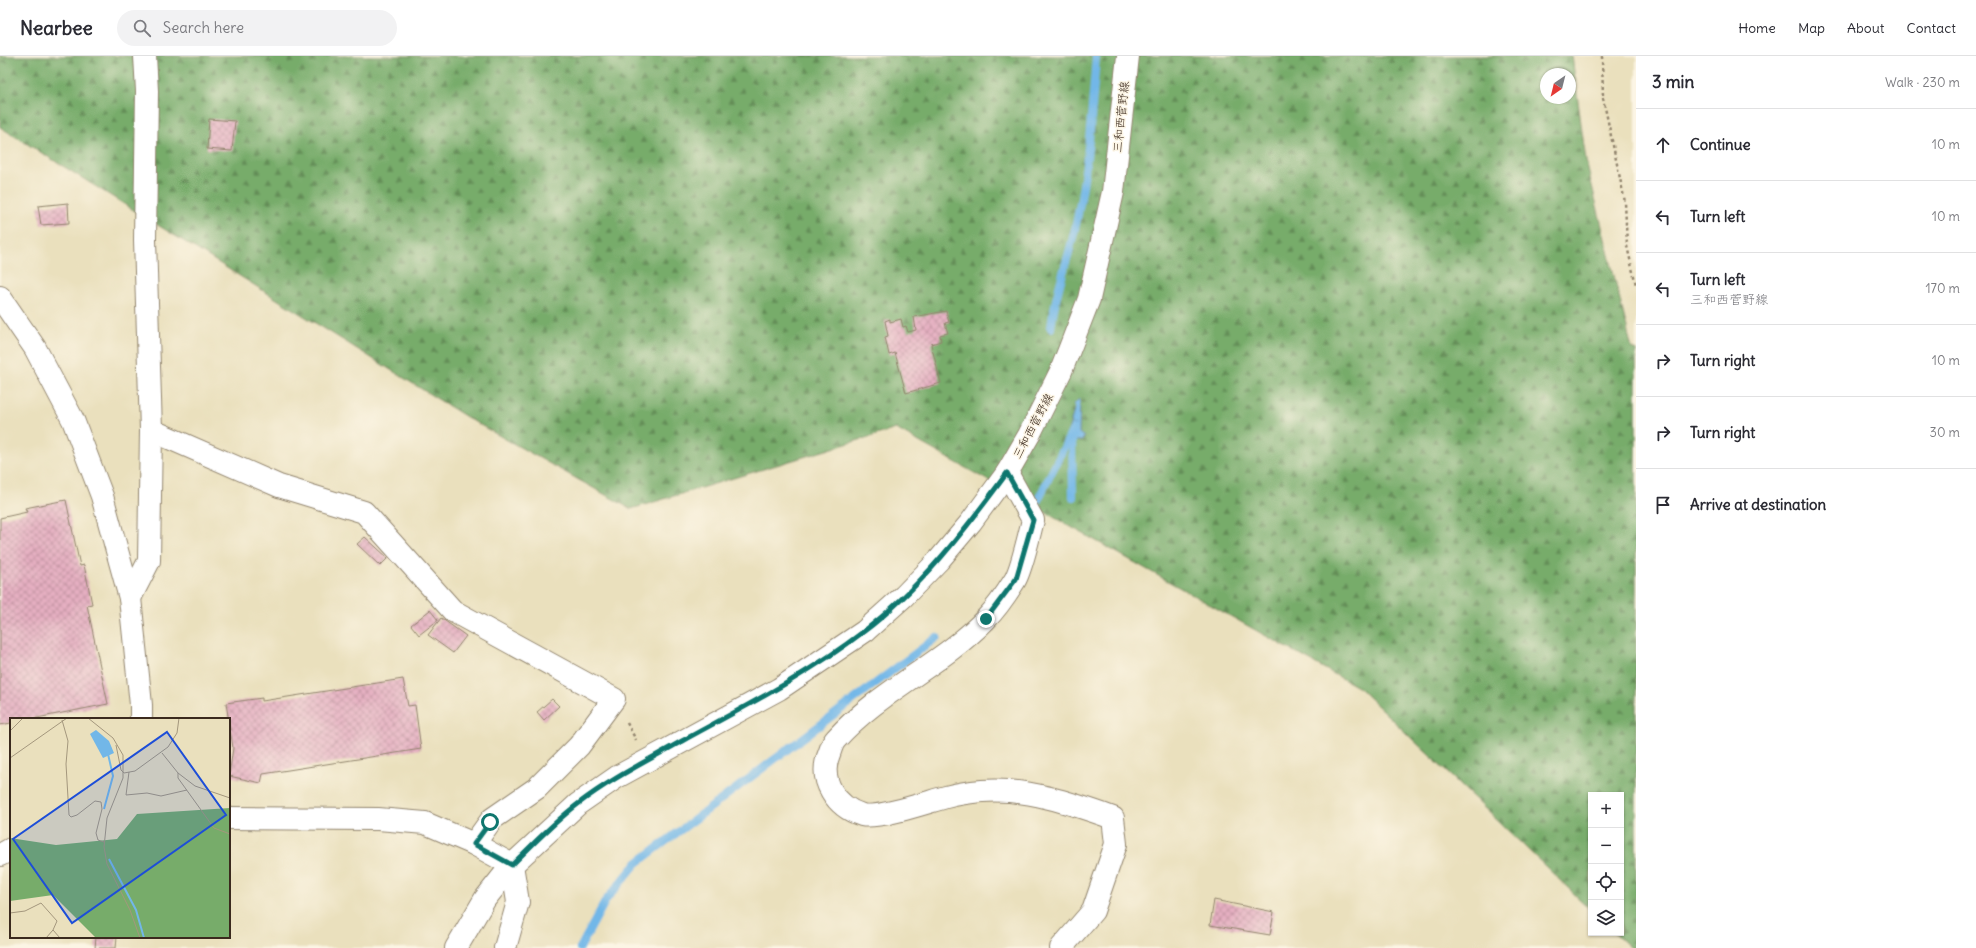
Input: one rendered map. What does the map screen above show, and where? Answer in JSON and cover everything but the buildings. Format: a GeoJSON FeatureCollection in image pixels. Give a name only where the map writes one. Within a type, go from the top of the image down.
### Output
{"type":"FeatureCollection","features":[{"type":"Feature","properties":{"kind":"street"},"geometry":{"type":"LineString","coordinates":[[130,598],[149,561],[151,430],[145,240],[147,91],[145,56]]}},
{"type":"Feature","properties":{"kind":"street","name":"三和西菅野線"},"geometry":{"type":"LineString","coordinates":[[456,948],[485,899],[512,865],[578,804],[617,777],[779,689],[865,631],[904,596],[939,560],[971,522],[1007,473],[1029,435],[1061,371],[1089,298],[1113,192],[1128,56]]}},
{"type":"Feature","properties":{"kind":"street"},"geometry":{"type":"LineString","coordinates":[[0,297],[35,348],[73,420],[102,496],[130,598],[141,718]]}},
{"type":"Feature","properties":{"kind":"street"},"geometry":{"type":"LineString","coordinates":[[151,430],[279,486],[364,512],[453,611],[614,699],[579,746],[537,788],[492,819],[474,844]]}},
{"type":"Feature","properties":{"kind":"street"},"geometry":{"type":"LineString","coordinates":[[1007,473],[1033,520],[1016,579],[986,619],[959,642],[853,720],[834,741],[826,761],[826,778],[833,795],[846,807],[864,815],[887,813],[949,796],[983,790],[1018,792],[1063,800],[1113,818],[1116,844],[1093,911],[1061,948]]}},
{"type":"Feature","properties":{"kind":"street"},"geometry":{"type":"LineString","coordinates":[[230,818],[378,819],[425,823],[474,844],[512,865],[518,902],[505,948]]}},
{"type":"Feature","properties":{"kind":"street"},"geometry":{"type":"LineString","coordinates":[[0,855],[10,850]]}},
{"type":"Feature","properties":{"kind":"path"},"geometry":{"type":"LineString","coordinates":[[1602,56],[1603,98],[1625,202],[1626,246],[1636,285]]}},
{"type":"Feature","properties":{"kind":"green space"},"geometry":{"type":"Polygon","coordinates":[[[0,56],[1572,56],[1574,68],[1540,68],[1540,104],[1576,104],[1576,86],[1586,161],[1632,349],[1636,351],[1636,948],[1631,948],[1618,936],[1624,936],[1624,792],[1588,792],[1588,907],[1359,688],[896,429],[631,509],[473,421],[0,127],[0,56]]]}},
{"type":"Feature","properties":{"kind":"water"},"geometry":{"type":"Polygon","coordinates":[[[1079,399],[1079,433],[1084,437],[1082,441],[1072,441],[1066,438],[1075,407],[1074,404],[1079,399]]]}},
{"type":"Feature","properties":{"kind":"waterway"},"geometry":{"type":"LineString","coordinates":[[1051,328],[1056,300],[1074,233],[1081,199],[1089,138],[1096,56]]}},
{"type":"Feature","properties":{"kind":"waterway"},"geometry":{"type":"LineString","coordinates":[[1037,502],[1072,431]]}},
{"type":"Feature","properties":{"kind":"waterway"},"geometry":{"type":"LineString","coordinates":[[1072,437],[1073,497]]}},
{"type":"Feature","properties":{"kind":"waterway"},"geometry":{"type":"LineString","coordinates":[[580,948],[606,900],[637,863],[937,637]]}},
{"type":"Feature","properties":{"kind":"route"},"geometry":{"type":"LineString","coordinates":[[490,822],[474,844],[512,865],[578,804],[617,777],[779,689],[822,661],[865,631],[904,596],[939,560],[971,522],[1007,473],[1033,520],[1016,579],[986,619]]}}]}
